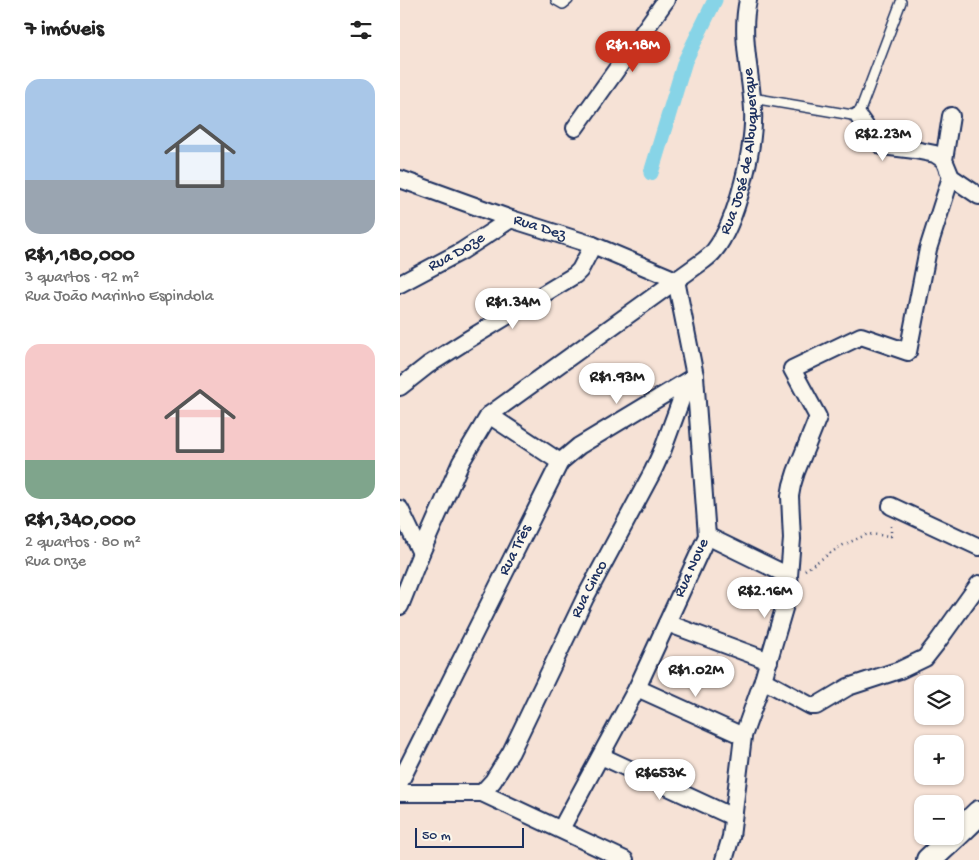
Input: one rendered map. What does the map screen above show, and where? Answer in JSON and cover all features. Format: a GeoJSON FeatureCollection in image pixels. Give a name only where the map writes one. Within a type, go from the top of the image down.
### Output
{"type":"FeatureCollection","features":[{"type":"Feature","properties":{"kind":"street"},"geometry":{"type":"LineString","coordinates":[[575,128],[666,0]]}},
{"type":"Feature","properties":{"kind":"street","name":"Rua José de Albuquerque"},"geometry":{"type":"LineString","coordinates":[[489,415],[703,261],[715,250],[727,230],[745,178],[750,150],[753,111],[744,42],[748,0]]}},
{"type":"Feature","properties":{"kind":"street"},"geometry":{"type":"LineString","coordinates":[[858,116],[882,146],[934,154],[944,160]]}},
{"type":"Feature","properties":{"kind":"street"},"geometry":{"type":"LineString","coordinates":[[951,116],[944,160],[951,177],[979,196]]}},
{"type":"Feature","properties":{"kind":"street"},"geometry":{"type":"LineString","coordinates":[[724,860],[733,817],[742,736],[763,680],[790,588],[792,539],[790,496],[792,485],[818,417],[792,369],[861,336],[908,352],[928,249],[951,177]]}},
{"type":"Feature","properties":{"kind":"street","name":"Rua Dez"},"geometry":{"type":"LineString","coordinates":[[400,179],[511,219],[593,245],[676,280]]}},
{"type":"Feature","properties":{"kind":"street","name":"Rua Doze"},"geometry":{"type":"LineString","coordinates":[[400,284],[462,251],[511,219]]}},
{"type":"Feature","properties":{"kind":"street"},"geometry":{"type":"LineString","coordinates":[[400,387],[428,365],[575,275],[580,270],[593,245]]}},
{"type":"Feature","properties":{"kind":"street","name":"Rua Nove"},"geometry":{"type":"LineString","coordinates":[[562,829],[637,688],[707,536],[692,378],[676,280]]}},
{"type":"Feature","properties":{"kind":"street","name":"Rua Três"},"geometry":{"type":"LineString","coordinates":[[400,782],[560,462],[579,446],[692,378]]}},
{"type":"Feature","properties":{"kind":"street","name":"Rua Cinco"},"geometry":{"type":"LineString","coordinates":[[482,793],[493,781],[511,752],[585,598],[653,471],[692,378]]}},
{"type":"Feature","properties":{"kind":"street"},"geometry":{"type":"LineString","coordinates":[[400,606],[461,462],[489,415],[560,462]]}},
{"type":"Feature","properties":{"kind":"street"},"geometry":{"type":"LineString","coordinates":[[891,506],[979,547]]}},
{"type":"Feature","properties":{"kind":"street"},"geometry":{"type":"LineString","coordinates":[[400,509],[421,553]]}},
{"type":"Feature","properties":{"kind":"street"},"geometry":{"type":"LineString","coordinates":[[707,536],[789,578]]}},
{"type":"Feature","properties":{"kind":"street"},"geometry":{"type":"LineString","coordinates":[[763,680],[812,706],[816,706],[848,687],[900,670],[925,658],[979,584]]}},
{"type":"Feature","properties":{"kind":"street"},"geometry":{"type":"LineString","coordinates":[[667,623],[769,661]]}},
{"type":"Feature","properties":{"kind":"street"},"geometry":{"type":"LineString","coordinates":[[637,688],[742,736]]}},
{"type":"Feature","properties":{"kind":"street"},"geometry":{"type":"LineString","coordinates":[[601,756],[733,817]]}},
{"type":"Feature","properties":{"kind":"street"},"geometry":{"type":"LineString","coordinates":[[400,793],[482,793],[625,860]]}},
{"type":"Feature","properties":{"kind":"street"},"geometry":{"type":"LineString","coordinates":[[964,827],[979,813]]}},
{"type":"Feature","properties":{"kind":"street"},"geometry":{"type":"LineString","coordinates":[[930,860],[946,845]]}},
{"type":"Feature","properties":{"kind":"lane"},"geometry":{"type":"LineString","coordinates":[[556,0],[563,4],[568,0]]}},
{"type":"Feature","properties":{"kind":"lane"},"geometry":{"type":"LineString","coordinates":[[752,98],[858,116],[901,2]]}},
{"type":"Feature","properties":{"kind":"path"},"geometry":{"type":"LineString","coordinates":[[789,578],[841,546],[868,534],[891,536],[891,506]]}},
{"type":"Feature","properties":{"kind":"waterway"},"geometry":{"type":"LineString","coordinates":[[651,173],[685,61],[715,0]]}}]}
